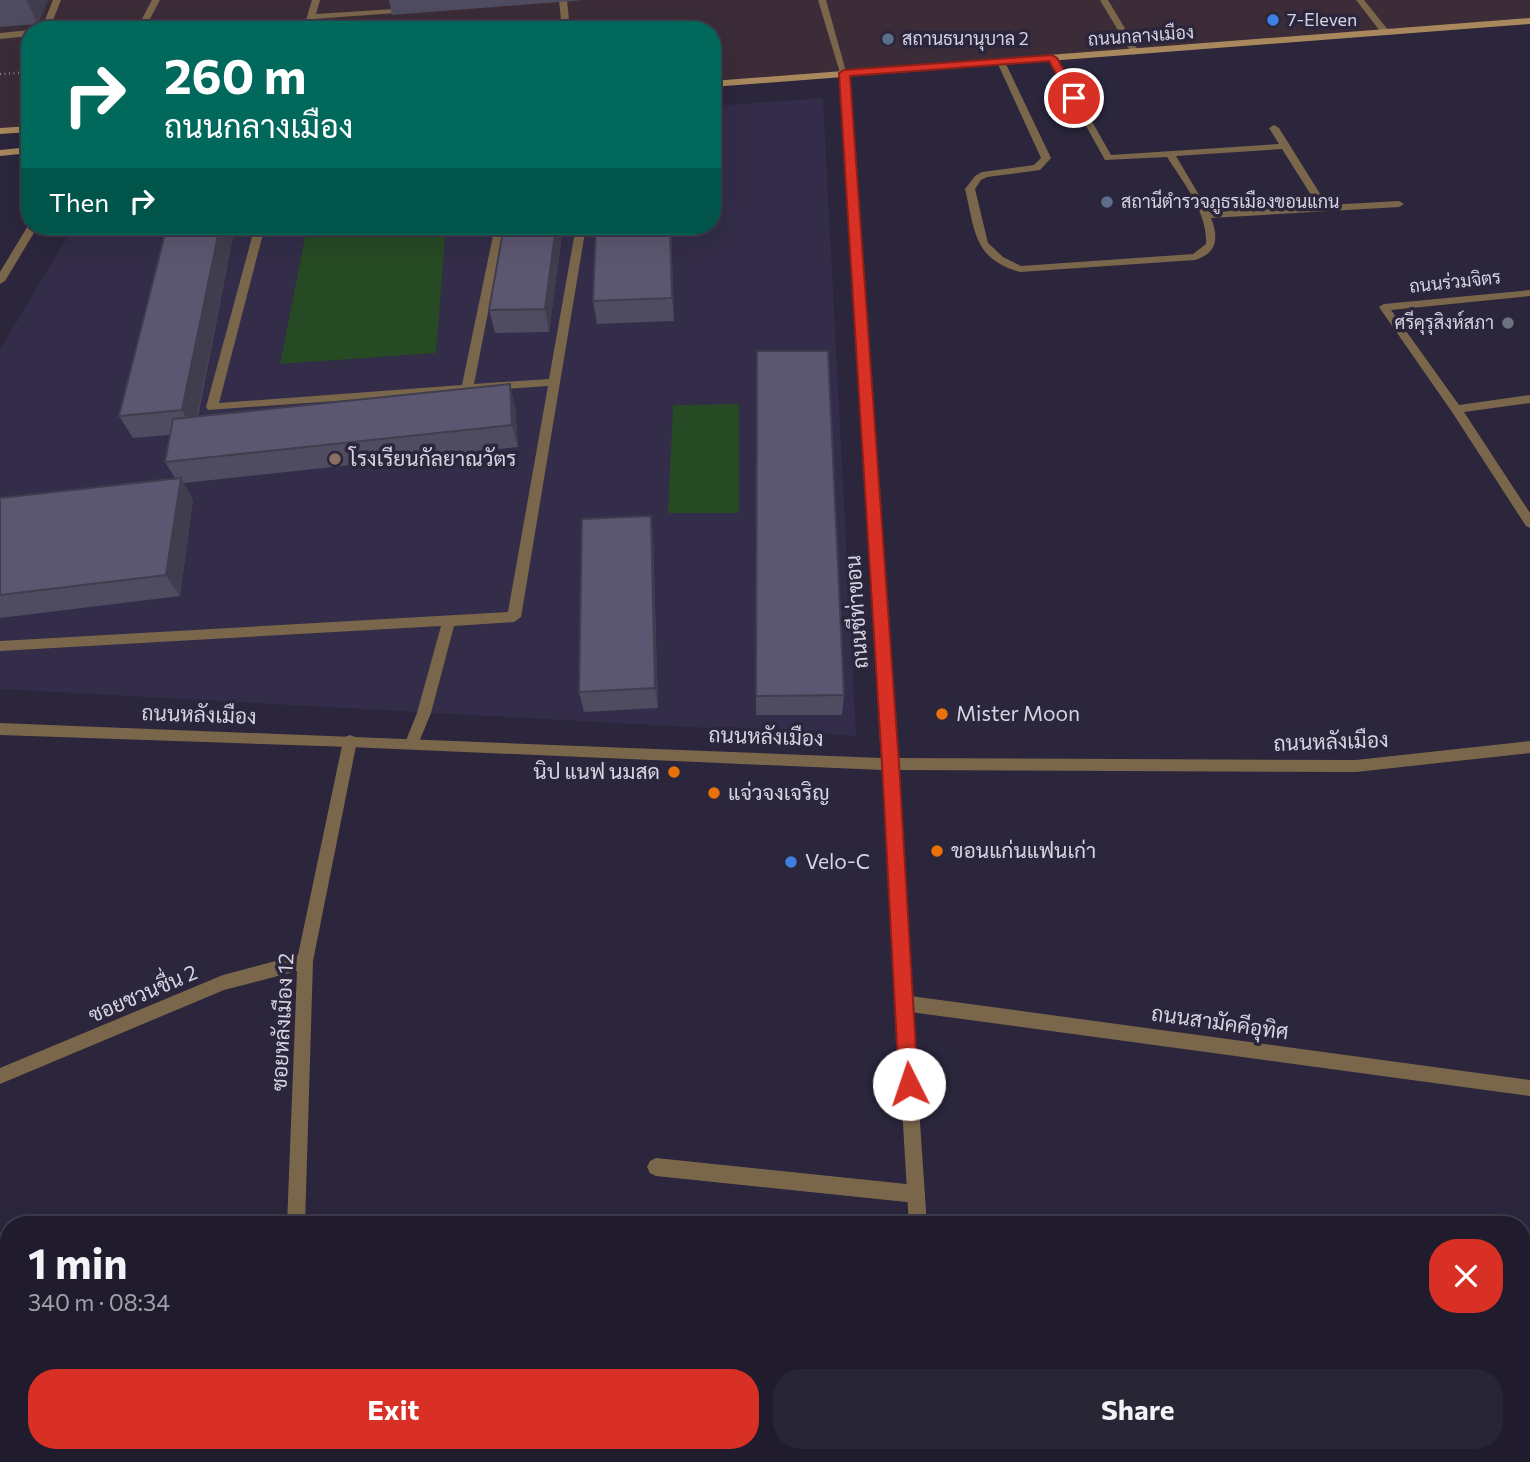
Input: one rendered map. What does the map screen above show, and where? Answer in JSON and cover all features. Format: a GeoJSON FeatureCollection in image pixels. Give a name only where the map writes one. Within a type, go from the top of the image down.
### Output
{"type":"FeatureCollection","features":[{"type":"Feature","properties":{"kind":"main road","name":"ถนนกลางเมือง"},"geometry":{"type":"LineString","coordinates":[[721,83],[1530,21]]}},
{"type":"Feature","properties":{"kind":"main road"},"geometry":{"type":"LineString","coordinates":[[0,131],[21,130]]}},
{"type":"Feature","properties":{"kind":"main road"},"geometry":{"type":"LineString","coordinates":[[0,153],[21,151]]}},
{"type":"Feature","properties":{"kind":"street"},"geometry":{"type":"LineString","coordinates":[[49,21],[57,0]]}},
{"type":"Feature","properties":{"kind":"street"},"geometry":{"type":"LineString","coordinates":[[145,21],[156,0]]}},
{"type":"Feature","properties":{"kind":"street"},"geometry":{"type":"LineString","coordinates":[[310,21],[316,0]]}},
{"type":"Feature","properties":{"kind":"street"},"geometry":{"type":"LineString","coordinates":[[562,0],[565,21]]}},
{"type":"Feature","properties":{"kind":"street","name":"ถนนชีท่าขอน"},"geometry":{"type":"LineString","coordinates":[[822,0],[844,73],[917,1216]]}},
{"type":"Feature","properties":{"kind":"street"},"geometry":{"type":"LineString","coordinates":[[1104,0],[1135,52]]}},
{"type":"Feature","properties":{"kind":"street"},"geometry":{"type":"LineString","coordinates":[[1360,0],[1386,33]]}},
{"type":"Feature","properties":{"kind":"street"},"geometry":{"type":"LineString","coordinates":[[311,17],[420,9]]}},
{"type":"Feature","properties":{"kind":"street"},"geometry":{"type":"LineString","coordinates":[[0,36],[21,34]]}},
{"type":"Feature","properties":{"kind":"street"},"geometry":{"type":"LineString","coordinates":[[1052,58],[1108,159],[1284,146]]}},
{"type":"Feature","properties":{"kind":"street"},"geometry":{"type":"LineString","coordinates":[[1001,62],[1046,158],[1037,168],[985,174],[973,183],[970,195],[983,243],[995,257],[1020,269],[1195,257],[1205,252],[1210,245],[1210,227],[1171,155]]}},
{"type":"Feature","properties":{"kind":"street"},"geometry":{"type":"LineString","coordinates":[[1274,128],[1325,209]]}},
{"type":"Feature","properties":{"kind":"street"},"geometry":{"type":"LineString","coordinates":[[1205,215],[1399,204]]}},
{"type":"Feature","properties":{"kind":"street"},"geometry":{"type":"LineString","coordinates":[[0,281],[28,235]]}},
{"type":"Feature","properties":{"kind":"street"},"geometry":{"type":"LineString","coordinates":[[258,235],[212,407],[555,382]]}},
{"type":"Feature","properties":{"kind":"street"},"geometry":{"type":"LineString","coordinates":[[467,389],[498,235]]}},
{"type":"Feature","properties":{"kind":"street"},"geometry":{"type":"LineString","coordinates":[[0,646],[514,617],[580,235]]}},
{"type":"Feature","properties":{"kind":"street","name":"ถนนร่วมจิตร"},"geometry":{"type":"LineString","coordinates":[[1456,409],[1384,307],[1530,293]]}},
{"type":"Feature","properties":{"kind":"street"},"geometry":{"type":"LineString","coordinates":[[1530,398],[1456,409],[1530,523]]}},
{"type":"Feature","properties":{"kind":"street"},"geometry":{"type":"LineString","coordinates":[[412,743],[424,713],[449,620]]}},
{"type":"Feature","properties":{"kind":"street","name":"ถนนหลังเมือง"},"geometry":{"type":"LineString","coordinates":[[0,729],[350,740],[890,764],[1356,766],[1530,747]]}},
{"type":"Feature","properties":{"kind":"street","name":"ซอยหลังเมือง 12"},"geometry":{"type":"LineString","coordinates":[[296,1216],[304,961],[350,740]]}},
{"type":"Feature","properties":{"kind":"street","name":"ซอยชวนชื่น 2"},"geometry":{"type":"LineString","coordinates":[[0,1076],[223,983],[304,961]]}},
{"type":"Feature","properties":{"kind":"street","name":"ถนนสามัคคีอุทิศ"},"geometry":{"type":"LineString","coordinates":[[903,1003],[1530,1088]]}},
{"type":"Feature","properties":{"kind":"street"},"geometry":{"type":"LineString","coordinates":[[656,1167],[916,1194]]}},
{"type":"Feature","properties":{"kind":"path"},"geometry":{"type":"LineString","coordinates":[[0,74],[21,73]]}},
{"type":"Feature","properties":{"kind":"shaded area"},"geometry":{"type":"Polygon","coordinates":[[[0,0],[1530,0],[1530,21],[721,83],[721,21],[21,21],[21,128],[0,129],[0,0]]]}},
{"type":"Feature","properties":{"kind":"shaded area","name":"โรงเรียนกัลยาณวัตร"},"geometry":{"type":"Polygon","coordinates":[[[823,98],[856,736],[0,689],[0,350],[69,235],[305,235],[280,364],[435,353],[445,235],[721,235],[721,105],[823,98]]]}},
{"type":"Feature","properties":{"kind":"green space"},"geometry":{"type":"Polygon","coordinates":[[[305,235],[445,235],[436,353],[280,364],[305,235]]]}},
{"type":"Feature","properties":{"kind":"green space"},"geometry":{"type":"Polygon","coordinates":[[[739,404],[739,513],[668,513],[673,405],[739,404]]]}},
{"type":"Feature","properties":{"kind":"building"},"geometry":{"type":"Polygon","coordinates":[[[165,235],[218,235],[182,410],[119,416],[165,235]]]}},
{"type":"Feature","properties":{"kind":"building"},"geometry":{"type":"Polygon","coordinates":[[[502,235],[555,235],[545,309],[489,310],[502,235]]]}},
{"type":"Feature","properties":{"kind":"building"},"geometry":{"type":"Polygon","coordinates":[[[596,235],[670,235],[672,298],[593,301],[596,235]]]}},
{"type":"Feature","properties":{"kind":"building"},"geometry":{"type":"Polygon","coordinates":[[[757,351],[828,351],[844,695],[756,696],[757,351]]]}},
{"type":"Feature","properties":{"kind":"building"},"geometry":{"type":"Polygon","coordinates":[[[510,384],[512,425],[165,462],[173,419],[510,384]]]}},
{"type":"Feature","properties":{"kind":"building"},"geometry":{"type":"Polygon","coordinates":[[[181,478],[166,575],[0,595],[0,498],[181,478]]]}},
{"type":"Feature","properties":{"kind":"building"},"geometry":{"type":"Polygon","coordinates":[[[651,516],[655,688],[579,692],[582,519],[651,516]]]}},
{"type":"Feature","properties":{"kind":"place","name":"7-Eleven"},"geometry":{"type":"Point","coordinates":[1273,20]}},
{"type":"Feature","properties":{"kind":"place","name":"สถานธนานุบาล 2"},"geometry":{"type":"Point","coordinates":[888,39]}},
{"type":"Feature","properties":{"kind":"place","name":"สถานีตำรวจภูธรเมืองขอนแกน"},"geometry":{"type":"Point","coordinates":[1107,202]}},
{"type":"Feature","properties":{"kind":"place","name":"ศรีคุรุสิงห์สภา"},"geometry":{"type":"Point","coordinates":[1508,323]}},
{"type":"Feature","properties":{"kind":"place","name":"โรงเรียนกัลยาณวัตร"},"geometry":{"type":"Point","coordinates":[335,459]}},
{"type":"Feature","properties":{"kind":"place","name":"Mister Moon"},"geometry":{"type":"Point","coordinates":[942,714]}},
{"type":"Feature","properties":{"kind":"place","name":"นิป แนฟ นมสด"},"geometry":{"type":"Point","coordinates":[674,772]}},
{"type":"Feature","properties":{"kind":"place","name":"แจ่วจงเจริญ"},"geometry":{"type":"Point","coordinates":[714,793]}},
{"type":"Feature","properties":{"kind":"place","name":"ขอนแก่นแฟนเก่า"},"geometry":{"type":"Point","coordinates":[937,851]}},
{"type":"Feature","properties":{"kind":"place","name":"Velo-C"},"geometry":{"type":"Point","coordinates":[791,862]}},
{"type":"Feature","properties":{"kind":"route"},"geometry":{"type":"LineString","coordinates":[[909,1084],[844,73],[1052,58],[1074,98]]}}]}
